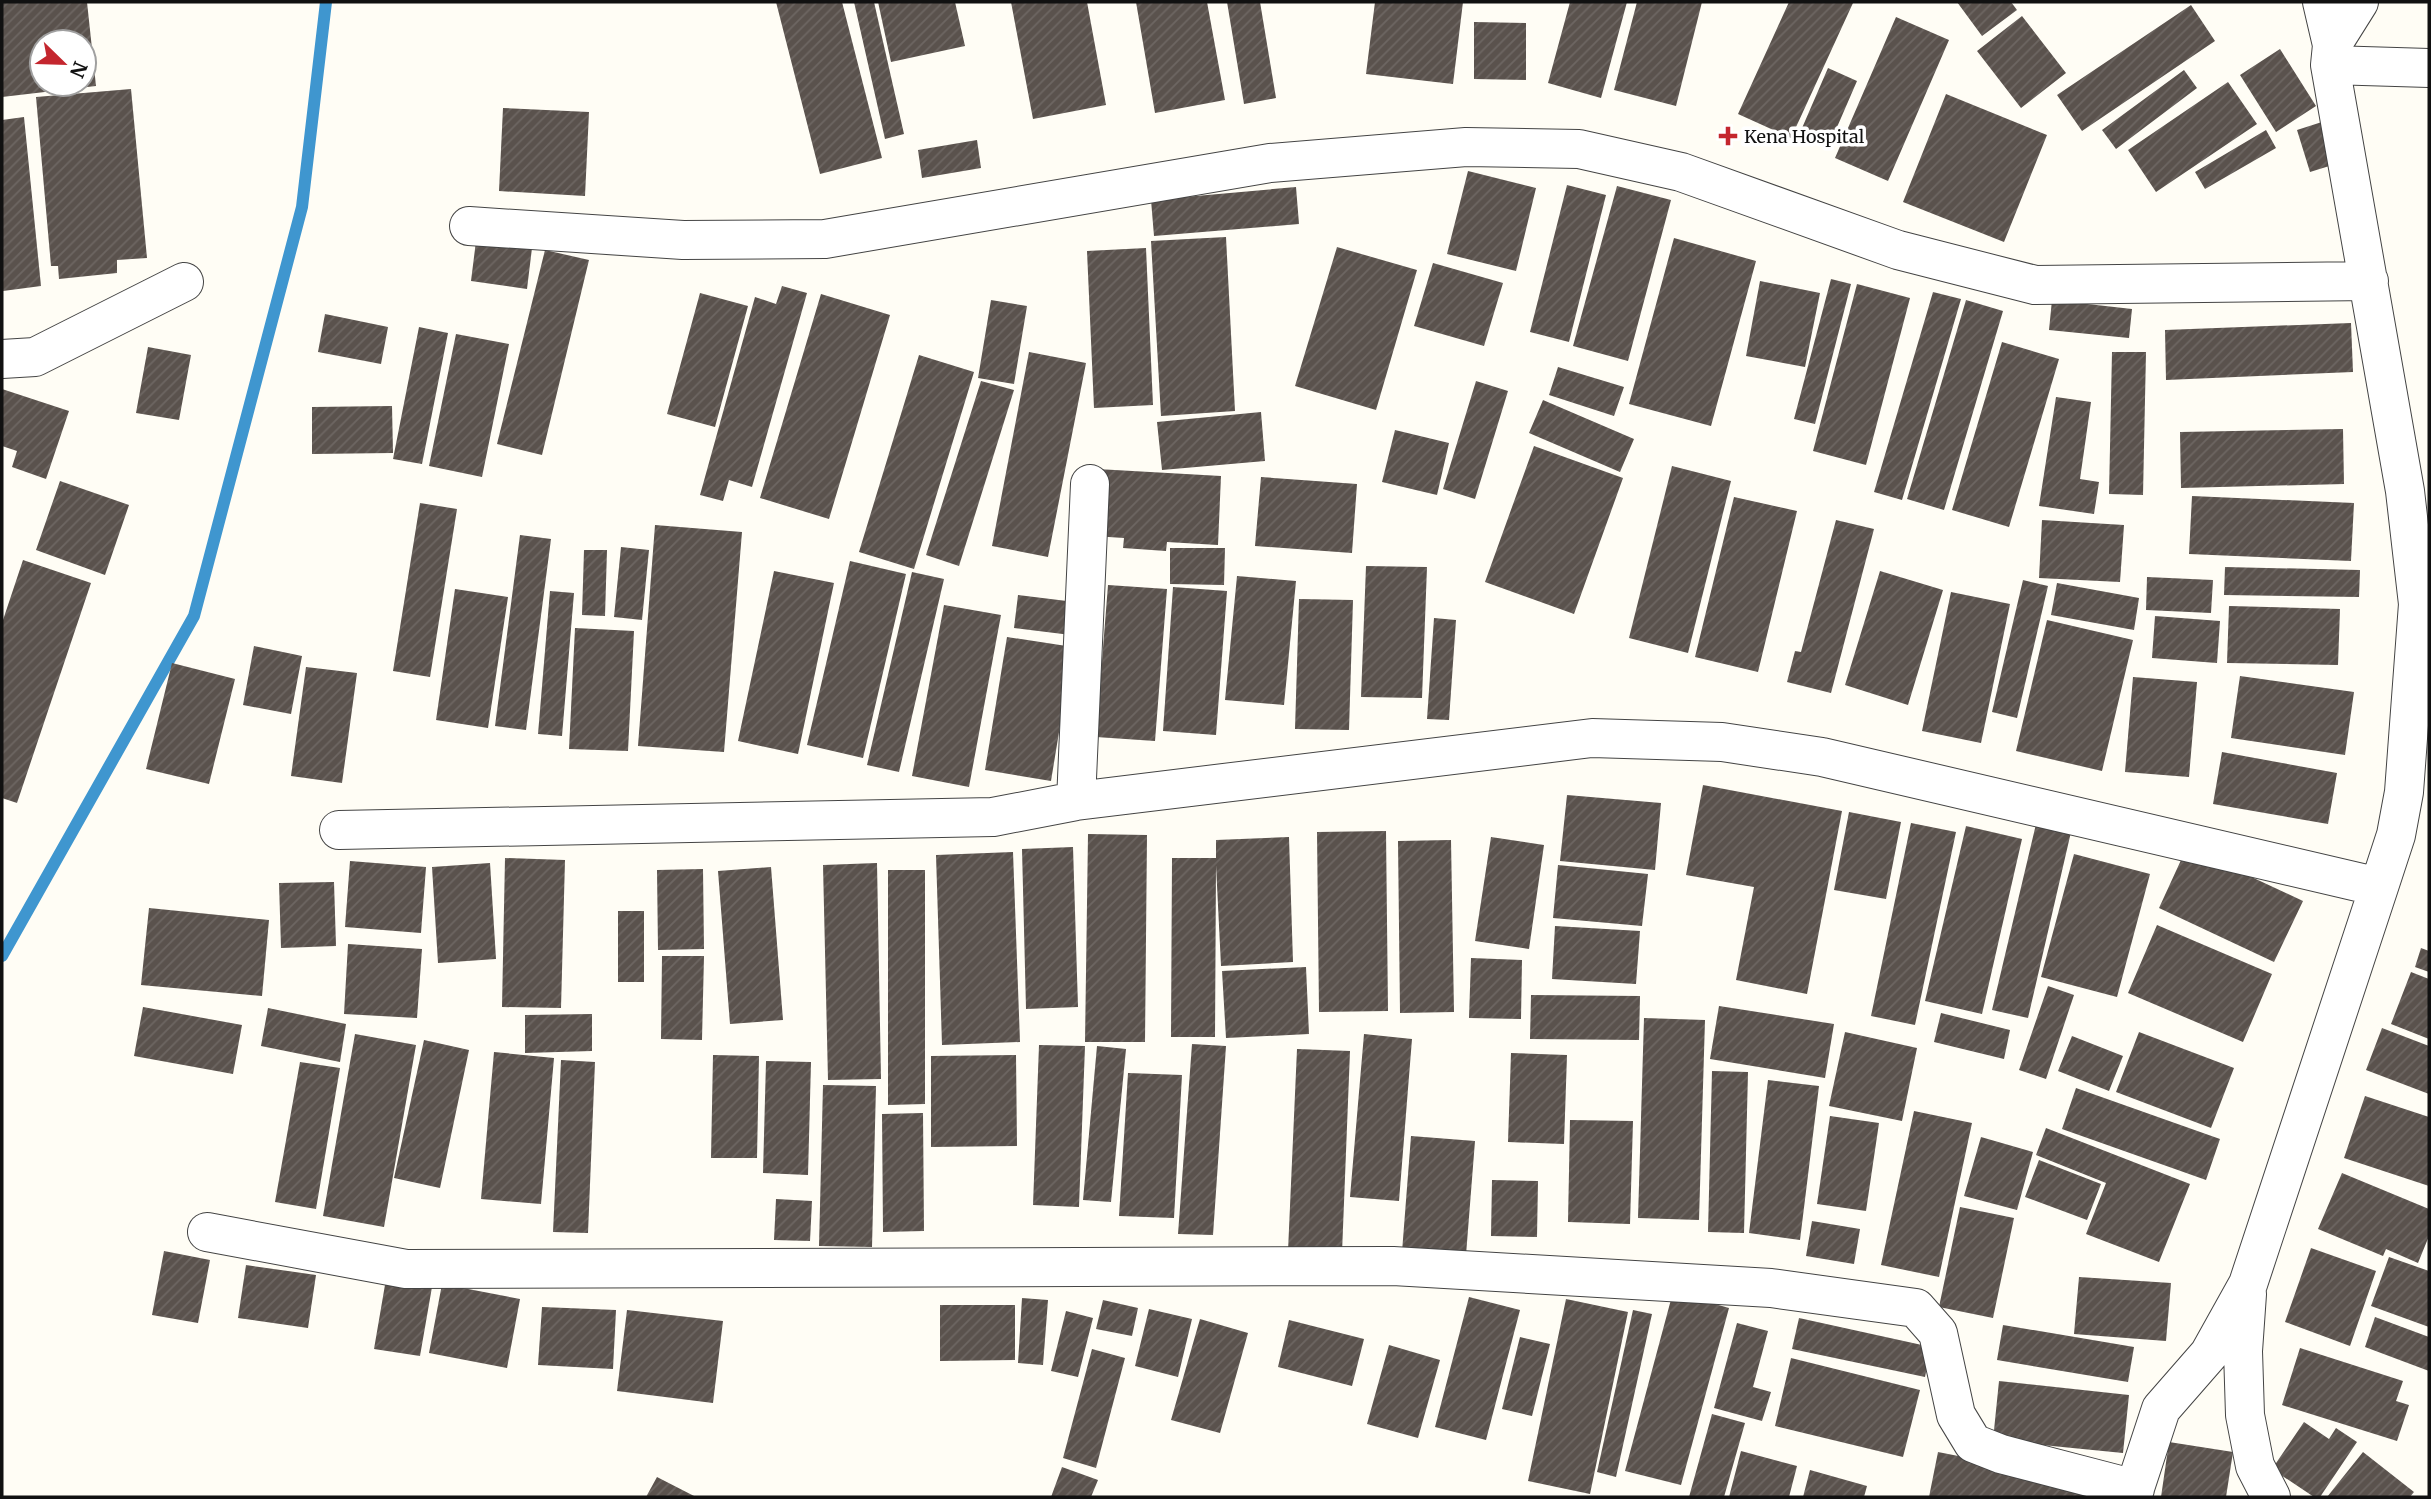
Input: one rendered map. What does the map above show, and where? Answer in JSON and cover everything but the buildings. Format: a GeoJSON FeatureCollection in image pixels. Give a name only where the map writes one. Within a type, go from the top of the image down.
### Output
{"type":"FeatureCollection","features":[{"type":"Feature","properties":{"kind":"street"},"geometry":{"type":"LineString","coordinates":[[206,1231],[406,1269],[1393,1266],[1784,1290],[1916,1308],[1938,1334],[1956,1415],[1973,1443],[2001,1454],[2134,1493],[2161,1409],[2209,1354],[2248,1284],[2396,835],[2417,793],[2418,604],[2405,491],[2322,2]]}},
{"type":"Feature","properties":{"kind":"street"},"geometry":{"type":"LineString","coordinates":[[2331,55],[2359,2]]}},
{"type":"Feature","properties":{"kind":"street"},"geometry":{"type":"LineString","coordinates":[[2331,55],[2429,68]]}},
{"type":"Feature","properties":{"kind":"street"},"geometry":{"type":"LineString","coordinates":[[469,226],[683,240],[825,239],[1270,163],[1466,147],[1579,149],[1681,172],[1898,250],[2035,285],[2368,281]]}},
{"type":"Feature","properties":{"kind":"street"},"geometry":{"type":"LineString","coordinates":[[2,359],[35,356],[184,282]]}},
{"type":"Feature","properties":{"kind":"street"},"geometry":{"type":"LineString","coordinates":[[1076,801],[1090,484]]}},
{"type":"Feature","properties":{"kind":"street"},"geometry":{"type":"LineString","coordinates":[[339,830],[993,817],[1076,801],[1592,738],[1723,742],[1822,757],[2379,887]]}},
{"type":"Feature","properties":{"kind":"street"},"geometry":{"type":"LineString","coordinates":[[2248,1284],[2243,1351],[2245,1415],[2255,1466],[2271,1497]]}},
{"type":"Feature","properties":{"kind":"waterway"},"geometry":{"type":"LineString","coordinates":[[2,956],[194,616],[302,207],[326,2]]}},
{"type":"Feature","properties":{"kind":"place","name":"Kena Hospital"},"geometry":{"type":"Point","coordinates":[1728,136]}}]}
